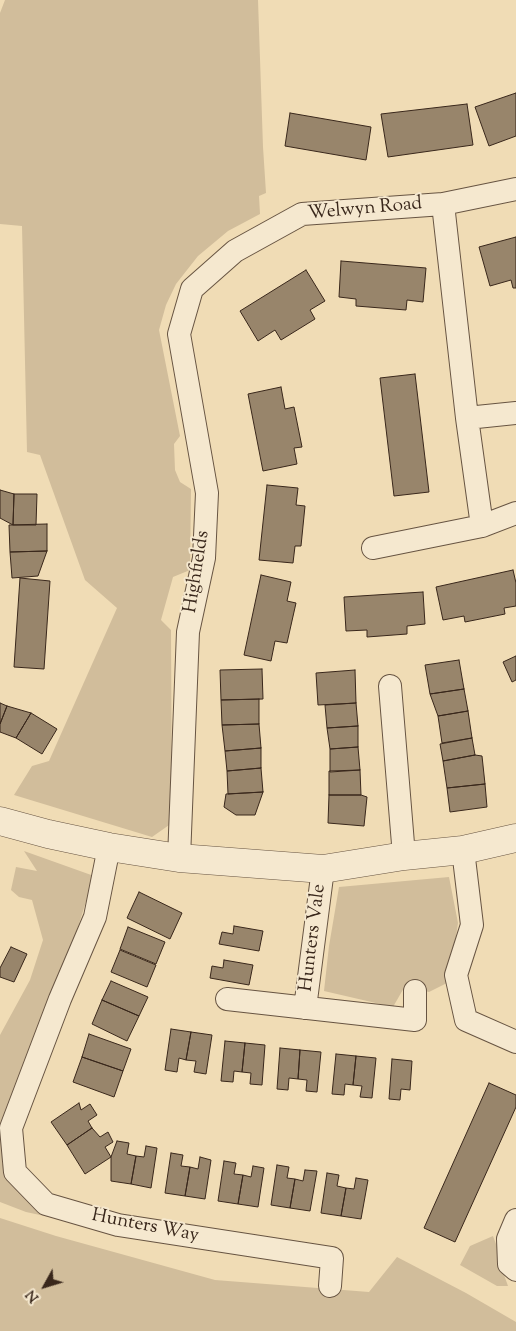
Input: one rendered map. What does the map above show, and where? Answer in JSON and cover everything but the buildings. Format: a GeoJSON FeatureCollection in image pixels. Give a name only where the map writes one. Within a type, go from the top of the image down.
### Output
{"type":"FeatureCollection","features":[{"type":"Feature","properties":{"kind":"street","name":"Welwyn Road"},"geometry":{"type":"LineString","coordinates":[[192,290],[235,252],[302,214],[443,204],[516,189]]}},
{"type":"Feature","properties":{"kind":"street","name":"Welwyn Road"},"geometry":{"type":"LineString","coordinates":[[443,204],[467,418],[482,526]]}},
{"type":"Feature","properties":{"kind":"street","name":"Highfields"},"geometry":{"type":"LineString","coordinates":[[179,858],[188,632],[204,558],[207,493],[179,334],[192,290]]}},
{"type":"Feature","properties":{"kind":"street"},"geometry":{"type":"LineString","coordinates":[[467,418],[516,413]]}},
{"type":"Feature","properties":{"kind":"street"},"geometry":{"type":"LineString","coordinates":[[373,548],[482,526],[516,513]]}},
{"type":"Feature","properties":{"kind":"street"},"geometry":{"type":"LineString","coordinates":[[390,686],[404,856]]}},
{"type":"Feature","properties":{"kind":"street"},"geometry":{"type":"LineString","coordinates":[[0,821],[48,834],[110,847],[179,858],[323,869],[404,856],[463,850],[516,838]]}},
{"type":"Feature","properties":{"kind":"street","name":"Hunters Way"},"geometry":{"type":"LineString","coordinates":[[110,847],[95,917],[60,999],[12,1128],[15,1172],[46,1204],[118,1225],[332,1258],[330,1286]]}},
{"type":"Feature","properties":{"kind":"street"},"geometry":{"type":"LineString","coordinates":[[463,850],[472,924],[456,975],[466,1020],[516,1042]]}},
{"type":"Feature","properties":{"kind":"street","name":"Hunters Vale"},"geometry":{"type":"LineString","coordinates":[[305,1008],[323,869]]}},
{"type":"Feature","properties":{"kind":"street","name":"Hunters Vale"},"geometry":{"type":"LineString","coordinates":[[227,999],[415,1020],[415,991]]}},
{"type":"Feature","properties":{"kind":"street"},"geometry":{"type":"LineString","coordinates":[[516,1220],[508,1239],[509,1264],[516,1270]]}},
{"type":"Feature","properties":{"kind":"shaded area"},"geometry":{"type":"Polygon","coordinates":[[[5,0],[258,0],[266,193],[259,196],[260,214],[228,231],[198,256],[176,284],[166,305],[159,330],[180,436],[174,444],[175,470],[180,482],[191,489],[190,570],[173,577],[161,620],[171,630],[172,823],[152,837],[14,795],[32,766],[49,761],[117,608],[85,580],[40,455],[27,452],[22,226],[0,224],[0,13],[5,0]]]}},
{"type":"Feature","properties":{"kind":"shaded area"},"geometry":{"type":"Polygon","coordinates":[[[24,851],[94,876],[62,978],[3,1123],[2,1163],[38,1212],[77,1223],[26,1212],[0,1202],[0,1035],[30,980],[43,940],[32,900],[19,897],[11,890],[16,867],[37,871],[24,851]]]}},
{"type":"Feature","properties":{"kind":"shaded area"},"geometry":{"type":"Polygon","coordinates":[[[449,877],[458,923],[449,982],[429,992],[405,986],[393,1007],[324,991],[339,887],[449,877]]]}},
{"type":"Feature","properties":{"kind":"shaded area"},"geometry":{"type":"Polygon","coordinates":[[[0,1218],[56,1236],[215,1280],[369,1292],[397,1257],[516,1322],[516,1331],[0,1331],[0,1218]]]}},
{"type":"Feature","properties":{"kind":"shaded area"},"geometry":{"type":"Polygon","coordinates":[[[493,1236],[508,1286],[497,1286],[460,1265],[470,1246],[493,1236]]]}}]}
